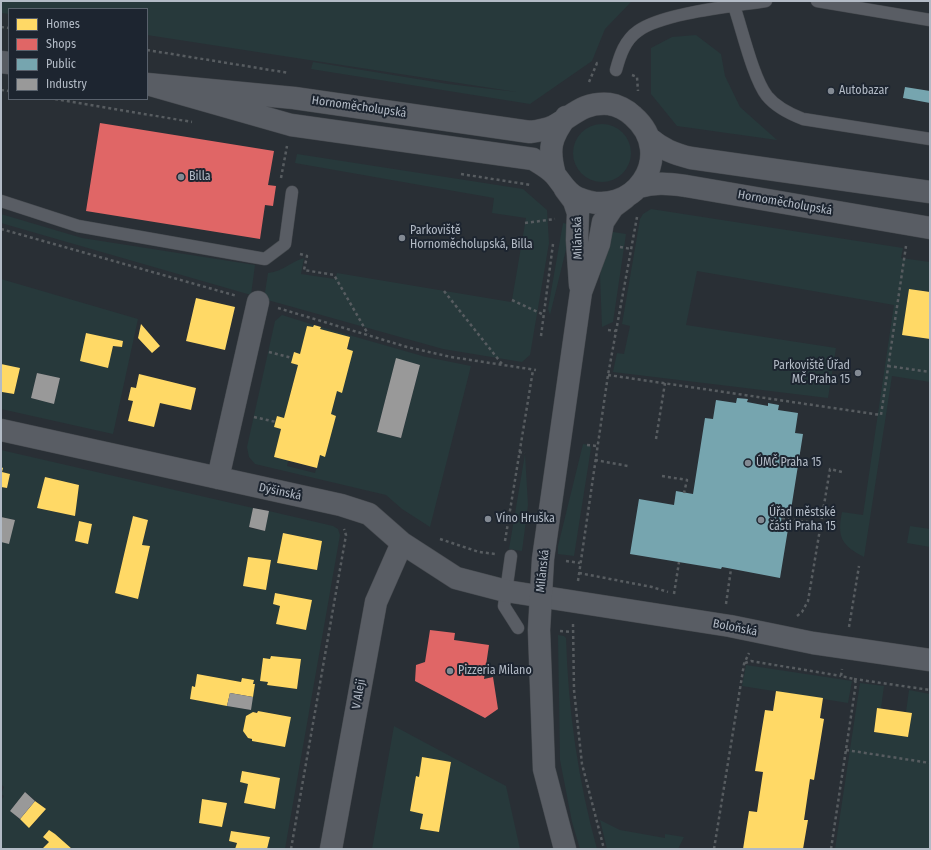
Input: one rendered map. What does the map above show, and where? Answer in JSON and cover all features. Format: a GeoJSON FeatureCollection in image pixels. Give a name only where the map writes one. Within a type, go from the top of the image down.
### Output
{"type":"FeatureCollection","features":[{"type":"Feature","properties":{"kind":"street","name":"Hornoměcholupská"},"geometry":{"type":"LineString","coordinates":[[148,84],[294,98],[530,132],[553,126],[580,108],[595,104],[611,104],[627,111],[636,118],[649,138],[660,147],[674,154],[691,158],[930,192]]}},
{"type":"Feature","properties":{"kind":"street","name":"Hornoměcholupská"},"geometry":{"type":"LineString","coordinates":[[148,84],[291,125],[533,159],[548,168],[576,198],[593,203],[609,204],[634,200],[654,184],[686,186],[930,228]]}},
{"type":"Feature","properties":{"kind":"street","name":"Hornoměcholupská"},"geometry":{"type":"LineString","coordinates":[[560,182],[551,160],[552,144],[557,129],[567,117]]}},
{"type":"Feature","properties":{"kind":"street","name":"Hornoměcholupská"},"geometry":{"type":"LineString","coordinates":[[634,200],[648,172],[651,155],[649,138]]}},
{"type":"Feature","properties":{"kind":"street","name":"Milánská"},"geometry":{"type":"LineString","coordinates":[[560,182],[574,201],[578,213],[577,240],[581,292]]}},
{"type":"Feature","properties":{"kind":"street","name":"Milánská"},"geometry":{"type":"LineString","coordinates":[[565,849],[544,769],[539,630],[543,559],[581,292],[599,244],[603,222],[613,207],[634,200]]}},
{"type":"Feature","properties":{"kind":"street"},"geometry":{"type":"LineString","coordinates":[[218,478],[258,302]]}},
{"type":"Feature","properties":{"kind":"street","name":"Dýšinská"},"geometry":{"type":"LineString","coordinates":[[1,430],[341,505],[369,514],[402,543],[456,578],[506,591],[540,595]]}},
{"type":"Feature","properties":{"kind":"street","name":"V Aleji"},"geometry":{"type":"LineString","coordinates":[[331,849],[376,602],[402,543]]}},
{"type":"Feature","properties":{"kind":"street","name":"Boloňská"},"geometry":{"type":"LineString","coordinates":[[540,595],[930,660]]}},
{"type":"Feature","properties":{"kind":"lane"},"geometry":{"type":"LineString","coordinates":[[616,70],[628,41],[637,31],[648,24],[659,20],[766,1]]}},
{"type":"Feature","properties":{"kind":"lane"},"geometry":{"type":"LineString","coordinates":[[817,1],[930,20]]}},
{"type":"Feature","properties":{"kind":"lane"},"geometry":{"type":"LineString","coordinates":[[734,6],[758,78],[767,96],[784,111],[803,119],[930,138]]}},
{"type":"Feature","properties":{"kind":"lane"},"geometry":{"type":"LineString","coordinates":[[1,201],[78,226],[264,259],[285,244],[292,192]]}},
{"type":"Feature","properties":{"kind":"lane"},"geometry":{"type":"LineString","coordinates":[[507,555],[504,606],[518,628]]}},
{"type":"Feature","properties":{"kind":"path"},"geometry":{"type":"LineString","coordinates":[[61,100],[195,122]]}},
{"type":"Feature","properties":{"kind":"path"},"geometry":{"type":"LineString","coordinates":[[460,174],[536,186]]}},
{"type":"Feature","properties":{"kind":"path"},"geometry":{"type":"LineString","coordinates":[[604,849],[582,764],[574,690],[572,632],[580,562],[616,331],[634,200]]}},
{"type":"Feature","properties":{"kind":"path"},"geometry":{"type":"LineString","coordinates":[[555,227],[556,212]]}},
{"type":"Feature","properties":{"kind":"path"},"geometry":{"type":"LineString","coordinates":[[525,223],[555,219]]}},
{"type":"Feature","properties":{"kind":"path"},"geometry":{"type":"LineString","coordinates":[[1,229],[258,302],[407,347],[451,357],[534,370],[519,452],[507,555],[479,552],[440,539],[434,535]]}},
{"type":"Feature","properties":{"kind":"path"},"geometry":{"type":"LineString","coordinates":[[541,336],[554,242]]}},
{"type":"Feature","properties":{"kind":"path"},"geometry":{"type":"LineString","coordinates":[[899,244],[914,246]]}},
{"type":"Feature","properties":{"kind":"path"},"geometry":{"type":"LineString","coordinates":[[608,375],[881,415],[906,245]]}},
{"type":"Feature","properties":{"kind":"path"},"geometry":{"type":"LineString","coordinates":[[297,254],[307,256],[304,270],[334,275],[368,335]]}},
{"type":"Feature","properties":{"kind":"path"},"geometry":{"type":"LineString","coordinates":[[444,291],[502,365]]}},
{"type":"Feature","properties":{"kind":"path"},"geometry":{"type":"LineString","coordinates":[[512,300],[544,315]]}},
{"type":"Feature","properties":{"kind":"path"},"geometry":{"type":"LineString","coordinates":[[608,330],[616,331]]}},
{"type":"Feature","properties":{"kind":"path"},"geometry":{"type":"LineString","coordinates":[[268,352],[292,358]]}},
{"type":"Feature","properties":{"kind":"path"},"geometry":{"type":"LineString","coordinates":[[888,366],[930,372]]}},
{"type":"Feature","properties":{"kind":"path"},"geometry":{"type":"LineString","coordinates":[[656,439],[665,383]]}},
{"type":"Feature","properties":{"kind":"path"},"geometry":{"type":"LineString","coordinates":[[254,417],[276,422]]}},
{"type":"Feature","properties":{"kind":"path"},"geometry":{"type":"LineString","coordinates":[[587,444],[597,446]]}},
{"type":"Feature","properties":{"kind":"path"},"geometry":{"type":"LineString","coordinates":[[519,452],[525,453]]}},
{"type":"Feature","properties":{"kind":"path"},"geometry":{"type":"LineString","coordinates":[[595,460],[628,466]]}},
{"type":"Feature","properties":{"kind":"path"},"geometry":{"type":"LineString","coordinates":[[790,615],[797,616],[802,612],[808,601],[830,469],[842,472]]}},
{"type":"Feature","properties":{"kind":"path"},"geometry":{"type":"LineString","coordinates":[[662,476],[687,480],[684,493]]}},
{"type":"Feature","properties":{"kind":"path"},"geometry":{"type":"LineString","coordinates":[[782,518],[820,524]]}},
{"type":"Feature","properties":{"kind":"path"},"geometry":{"type":"LineString","coordinates":[[291,849],[346,535],[340,526]]}},
{"type":"Feature","properties":{"kind":"path"},"geometry":{"type":"LineString","coordinates":[[543,559],[580,562]]}},
{"type":"Feature","properties":{"kind":"path"},"geometry":{"type":"LineString","coordinates":[[674,594],[679,562]]}},
{"type":"Feature","properties":{"kind":"path"},"geometry":{"type":"LineString","coordinates":[[841,676],[858,566]]}},
{"type":"Feature","properties":{"kind":"path"},"geometry":{"type":"LineString","coordinates":[[726,606],[731,569]]}},
{"type":"Feature","properties":{"kind":"path"},"geometry":{"type":"LineString","coordinates":[[579,573],[652,587],[681,596]]}},
{"type":"Feature","properties":{"kind":"path"},"geometry":{"type":"LineString","coordinates":[[719,605],[733,607]]}},
{"type":"Feature","properties":{"kind":"path"},"geometry":{"type":"LineString","coordinates":[[714,849],[744,664],[758,632]]}},
{"type":"Feature","properties":{"kind":"path"},"geometry":{"type":"LineString","coordinates":[[744,664],[750,661],[854,679],[930,690]]}},
{"type":"Feature","properties":{"kind":"path"},"geometry":{"type":"LineString","coordinates":[[831,849],[856,683],[854,679]]}},
{"type":"Feature","properties":{"kind":"path"},"geometry":{"type":"LineString","coordinates":[[846,750],[930,763]]}},
{"type":"Feature","properties":{"kind":"shaded area"},"geometry":{"type":"Polygon","coordinates":[[[1,1],[636,1],[631,2],[605,29],[592,61],[530,104],[311,69],[313,62],[448,84],[517,92],[148,35],[148,8],[8,8],[8,14],[1,13],[1,1]]]}},
{"type":"Feature","properties":{"kind":"shaded area"},"geometry":{"type":"Polygon","coordinates":[[[696,35],[721,54],[725,76],[740,107],[777,140],[677,126],[651,94],[651,48],[672,37],[696,35]]]}},
{"type":"Feature","properties":{"kind":"shaded area"},"geometry":{"type":"Polygon","coordinates":[[[602,124],[613,126],[626,137],[629,142],[631,153],[629,164],[618,177],[613,180],[602,182],[591,180],[578,169],[575,164],[573,153],[575,142],[586,129],[591,126],[602,124]]]}},
{"type":"Feature","properties":{"kind":"shaded area"},"geometry":{"type":"Polygon","coordinates":[[[297,154],[523,189],[547,210],[549,243],[530,355],[522,362],[443,349],[264,299],[268,273],[274,272],[304,258],[301,274],[335,279],[337,273],[511,302],[512,300],[526,218],[492,213],[494,198],[295,163],[297,154]]]}},
{"type":"Feature","properties":{"kind":"shaded area"},"geometry":{"type":"Polygon","coordinates":[[[651,209],[903,248],[901,258],[930,262],[930,292],[909,289],[902,335],[930,339],[930,382],[892,376],[864,557],[856,553],[846,544],[842,539],[840,528],[842,512],[863,515],[894,305],[697,271],[686,325],[836,348],[828,398],[613,372],[617,353],[624,354],[630,326],[622,324],[640,219],[643,214],[651,209]]]}},
{"type":"Feature","properties":{"kind":"shaded area"},"geometry":{"type":"Polygon","coordinates":[[[1,214],[82,238],[255,265],[251,295],[1,223],[1,214]]]}},
{"type":"Feature","properties":{"kind":"shaded area"},"geometry":{"type":"Polygon","coordinates":[[[563,223],[572,225],[550,315],[548,309],[563,223]]]}},
{"type":"Feature","properties":{"kind":"shaded area"},"geometry":{"type":"Polygon","coordinates":[[[607,231],[626,234],[613,322],[602,327],[600,276],[607,231]]]}},
{"type":"Feature","properties":{"kind":"shaded area"},"geometry":{"type":"Polygon","coordinates":[[[1,279],[138,319],[113,434],[1,409],[1,385],[4,386],[3,392],[14,394],[20,369],[1,364],[1,279]],[[86,333],[80,361],[108,368],[113,346],[122,347],[123,342],[86,333]],[[37,373],[31,398],[54,404],[60,378],[37,373]]]}},
{"type":"Feature","properties":{"kind":"shaded area"},"geometry":{"type":"Polygon","coordinates":[[[282,315],[314,325],[313,327],[307,326],[300,354],[294,352],[291,363],[298,365],[284,418],[277,417],[274,427],[281,429],[274,457],[288,461],[287,466],[315,473],[320,455],[325,457],[336,416],[331,414],[337,391],[342,392],[350,337],[320,329],[321,327],[426,357],[471,366],[430,527],[402,509],[386,495],[255,464],[249,457],[247,447],[275,321],[282,315]],[[396,359],[377,432],[401,438],[420,365],[396,359]]]}},
{"type":"Feature","properties":{"kind":"shaded area"},"geometry":{"type":"Polygon","coordinates":[[[583,444],[590,445],[591,448],[574,556],[558,554],[558,546],[583,444]]]}},
{"type":"Feature","properties":{"kind":"shaded area"},"geometry":{"type":"Polygon","coordinates":[[[1,450],[253,508],[249,528],[265,531],[269,511],[333,526],[338,529],[340,535],[285,849],[267,849],[269,837],[231,831],[229,841],[237,843],[235,849],[72,849],[49,830],[43,837],[49,842],[42,849],[1,849],[1,800],[4,796],[1,794],[4,787],[1,784],[1,542],[15,520],[1,517],[1,487],[7,488],[10,474],[2,472],[1,450]],[[45,477],[37,508],[75,516],[79,485],[45,477]],[[133,516],[115,593],[138,599],[150,547],[142,545],[148,520],[133,516]],[[79,521],[75,540],[88,544],[92,524],[79,521]],[[283,533],[277,563],[317,570],[322,541],[283,533]],[[248,558],[243,586],[266,590],[271,560],[248,558]],[[275,593],[273,604],[280,606],[276,624],[306,630],[312,600],[275,593]],[[271,656],[270,659],[263,658],[260,681],[268,682],[267,685],[297,689],[301,659],[271,656]],[[198,674],[195,687],[192,686],[190,699],[250,710],[255,684],[253,684],[254,680],[242,678],[241,682],[198,674]],[[258,711],[246,716],[243,731],[248,738],[252,739],[253,741],[285,747],[291,717],[258,711]],[[242,771],[240,782],[248,784],[244,803],[274,809],[280,778],[242,771]],[[25,792],[10,811],[30,828],[46,809],[25,792]],[[202,799],[199,823],[222,827],[227,803],[202,799]]]}},
{"type":"Feature","properties":{"kind":"shaded area"},"geometry":{"type":"Polygon","coordinates":[[[525,454],[528,505],[522,551],[509,549],[525,454]]]}},
{"type":"Feature","properties":{"kind":"shaded area"},"geometry":{"type":"Polygon","coordinates":[[[910,526],[930,529],[930,547],[907,543],[910,526]]]}},
{"type":"Feature","properties":{"kind":"shaded area"},"geometry":{"type":"Polygon","coordinates":[[[558,635],[566,638],[569,691],[575,744],[584,797],[597,849],[580,849],[572,822],[560,760],[558,635]]]}},
{"type":"Feature","properties":{"kind":"shaded area"},"geometry":{"type":"Polygon","coordinates":[[[746,665],[852,681],[848,703],[742,686],[746,665]]]}},
{"type":"Feature","properties":{"kind":"shaded area"},"geometry":{"type":"Polygon","coordinates":[[[860,683],[884,686],[881,708],[877,708],[874,732],[908,737],[912,713],[906,712],[909,690],[930,694],[930,849],[835,849],[860,683]]]}},
{"type":"Feature","properties":{"kind":"shaded area"},"geometry":{"type":"Polygon","coordinates":[[[394,726],[506,786],[520,849],[372,849],[394,726]],[[422,757],[419,777],[416,777],[410,811],[423,814],[421,829],[438,832],[451,762],[422,757]]]}},
{"type":"Feature","properties":{"kind":"shaded area"},"geometry":{"type":"Polygon","coordinates":[[[600,820],[620,830],[665,838],[665,834],[684,837],[678,849],[607,849],[600,820]]]}},
{"type":"Feature","properties":{"kind":"building: Homes"},"geometry":{"type":"Polygon","coordinates":[[[909,289],[930,292],[930,339],[902,335],[909,289]]]}},
{"type":"Feature","properties":{"kind":"building: Homes"},"geometry":{"type":"Polygon","coordinates":[[[196,298],[235,307],[225,350],[186,341],[196,298]]]}},
{"type":"Feature","properties":{"kind":"building: Homes"},"geometry":{"type":"Polygon","coordinates":[[[141,324],[160,346],[152,353],[138,338],[141,324]]]}},
{"type":"Feature","properties":{"kind":"building: Homes"},"geometry":{"type":"Polygon","coordinates":[[[314,325],[321,327],[320,329],[350,337],[347,349],[353,351],[342,393],[337,391],[331,414],[336,416],[325,457],[320,455],[317,468],[274,457],[281,429],[274,427],[277,416],[284,418],[298,365],[291,363],[294,352],[300,354],[307,326],[313,327],[314,325]]]}},
{"type":"Feature","properties":{"kind":"building: Homes"},"geometry":{"type":"Polygon","coordinates":[[[86,333],[123,341],[122,347],[113,346],[108,368],[80,361],[86,333]]]}},
{"type":"Feature","properties":{"kind":"building: Homes"},"geometry":{"type":"Polygon","coordinates":[[[1,364],[20,368],[14,394],[2,392],[1,364]]]}},
{"type":"Feature","properties":{"kind":"building: Homes"},"geometry":{"type":"Polygon","coordinates":[[[139,374],[196,388],[191,410],[160,403],[154,427],[128,421],[133,401],[128,400],[131,387],[136,388],[139,374]]]}},
{"type":"Feature","properties":{"kind":"building: Homes"},"geometry":{"type":"Polygon","coordinates":[[[1,467],[3,468],[2,472],[10,474],[7,488],[1,487],[1,467]]]}},
{"type":"Feature","properties":{"kind":"building: Homes"},"geometry":{"type":"Polygon","coordinates":[[[45,477],[79,485],[75,516],[37,508],[45,477]]]}},
{"type":"Feature","properties":{"kind":"building: Homes"},"geometry":{"type":"Polygon","coordinates":[[[133,516],[148,520],[142,545],[150,546],[138,599],[115,593],[133,516]]]}},
{"type":"Feature","properties":{"kind":"building: Homes"},"geometry":{"type":"Polygon","coordinates":[[[79,521],[92,524],[88,544],[75,541],[79,521]]]}},
{"type":"Feature","properties":{"kind":"building: Homes"},"geometry":{"type":"Polygon","coordinates":[[[283,533],[322,541],[317,570],[277,563],[283,533]]]}},
{"type":"Feature","properties":{"kind":"building: Homes"},"geometry":{"type":"Polygon","coordinates":[[[248,557],[271,560],[266,590],[243,586],[248,557]]]}},
{"type":"Feature","properties":{"kind":"building: Homes"},"geometry":{"type":"Polygon","coordinates":[[[275,593],[312,600],[306,630],[276,624],[280,606],[273,604],[275,593]]]}},
{"type":"Feature","properties":{"kind":"building: Homes"},"geometry":{"type":"Polygon","coordinates":[[[271,656],[301,659],[297,689],[267,685],[268,682],[260,681],[263,658],[270,659],[271,656]]]}},
{"type":"Feature","properties":{"kind":"building: Homes"},"geometry":{"type":"Polygon","coordinates":[[[197,674],[241,682],[242,678],[254,680],[253,684],[255,684],[253,697],[230,693],[227,706],[190,699],[192,686],[195,687],[197,674]]]}},
{"type":"Feature","properties":{"kind":"building: Homes"},"geometry":{"type":"Polygon","coordinates":[[[776,691],[823,698],[820,718],[824,719],[814,780],[810,779],[804,820],[808,820],[803,849],[743,849],[749,811],[757,812],[763,772],[755,771],[765,710],[773,711],[776,691]]]}},
{"type":"Feature","properties":{"kind":"building: Homes"},"geometry":{"type":"Polygon","coordinates":[[[877,708],[912,713],[908,737],[874,732],[877,708]]]}},
{"type":"Feature","properties":{"kind":"building: Homes"},"geometry":{"type":"Polygon","coordinates":[[[258,711],[291,717],[285,747],[252,741],[252,739],[248,738],[243,731],[246,716],[253,712],[257,713],[258,711]]]}},
{"type":"Feature","properties":{"kind":"building: Homes"},"geometry":{"type":"Polygon","coordinates":[[[422,757],[451,762],[439,832],[420,829],[423,814],[410,811],[416,776],[419,777],[422,757]]]}},
{"type":"Feature","properties":{"kind":"building: Homes"},"geometry":{"type":"Polygon","coordinates":[[[242,771],[280,778],[275,809],[244,803],[248,784],[240,782],[242,771]]]}},
{"type":"Feature","properties":{"kind":"building: Homes"},"geometry":{"type":"Polygon","coordinates":[[[202,799],[227,803],[222,827],[199,823],[202,799]]]}},
{"type":"Feature","properties":{"kind":"building: Homes"},"geometry":{"type":"Polygon","coordinates":[[[35,801],[46,809],[29,828],[20,819],[35,801]]]}},
{"type":"Feature","properties":{"kind":"building: Homes"},"geometry":{"type":"Polygon","coordinates":[[[49,830],[72,849],[42,849],[49,842],[43,837],[49,830]]]}},
{"type":"Feature","properties":{"kind":"building: Homes"},"geometry":{"type":"Polygon","coordinates":[[[231,831],[270,837],[267,849],[235,849],[237,843],[229,841],[231,831]]]}},
{"type":"Feature","properties":{"kind":"building: Shops","name":"Billa"},"geometry":{"type":"Polygon","coordinates":[[[100,123],[274,151],[268,185],[276,186],[273,206],[265,205],[260,239],[86,211],[100,123]]]}},
{"type":"Feature","properties":{"kind":"building: Shops","name":"Pizzeria Milano"},"geometry":{"type":"Polygon","coordinates":[[[430,630],[455,633],[454,640],[489,645],[484,679],[493,677],[498,709],[485,718],[415,681],[416,665],[425,662],[430,630]]]}},
{"type":"Feature","properties":{"kind":"building: Public"},"geometry":{"type":"Polygon","coordinates":[[[905,87],[930,91],[930,103],[903,98],[905,87]]]}},
{"type":"Feature","properties":{"kind":"building: Public","name":"ÚMČ Praha 15"},"geometry":{"type":"Polygon","coordinates":[[[737,398],[748,399],[747,402],[768,406],[768,403],[779,405],[778,410],[798,413],[795,433],[803,434],[790,516],[782,515],[781,522],[789,523],[780,578],[722,567],[721,569],[630,554],[639,499],[674,505],[676,491],[693,494],[705,418],[713,419],[716,400],[736,403],[737,398]]]}},
{"type":"Feature","properties":{"kind":"building: Industry"},"geometry":{"type":"Polygon","coordinates":[[[396,358],[420,365],[401,438],[377,432],[396,358]]]}},
{"type":"Feature","properties":{"kind":"building: Industry"},"geometry":{"type":"Polygon","coordinates":[[[37,373],[60,378],[54,404],[31,398],[37,373]]]}},
{"type":"Feature","properties":{"kind":"building: Industry"},"geometry":{"type":"Polygon","coordinates":[[[253,508],[269,511],[265,531],[249,527],[253,508]]]}},
{"type":"Feature","properties":{"kind":"building: Industry"},"geometry":{"type":"Polygon","coordinates":[[[1,517],[15,520],[9,544],[1,542],[1,517]]]}},
{"type":"Feature","properties":{"kind":"building: Industry"},"geometry":{"type":"Polygon","coordinates":[[[230,693],[253,697],[251,710],[227,706],[230,693]]]}},
{"type":"Feature","properties":{"kind":"building: Industry"},"geometry":{"type":"Polygon","coordinates":[[[25,792],[35,801],[20,819],[10,811],[25,792]]]}},
{"type":"Feature","properties":{"kind":"place","name":"Autobazar"},"geometry":{"type":"Point","coordinates":[831,91]}},
{"type":"Feature","properties":{"kind":"place","name":"Billa"},"geometry":{"type":"Point","coordinates":[181,177]}},
{"type":"Feature","properties":{"kind":"place","name":"Parkoviště Hornoměcholupská, Billa"},"geometry":{"type":"Point","coordinates":[402,238]}},
{"type":"Feature","properties":{"kind":"place","name":"Parkoviště Úřad MČ Praha 15"},"geometry":{"type":"Point","coordinates":[858,373]}},
{"type":"Feature","properties":{"kind":"place","name":"ÚMČ Praha 15"},"geometry":{"type":"Point","coordinates":[748,463]}},
{"type":"Feature","properties":{"kind":"place","name":"Víno Hruška"},"geometry":{"type":"Point","coordinates":[488,519]}},
{"type":"Feature","properties":{"kind":"place","name":"Úřad městské části Praha 15"},"geometry":{"type":"Point","coordinates":[761,520]}},
{"type":"Feature","properties":{"kind":"place","name":"Pizzeria Milano"},"geometry":{"type":"Point","coordinates":[450,671]}}]}
